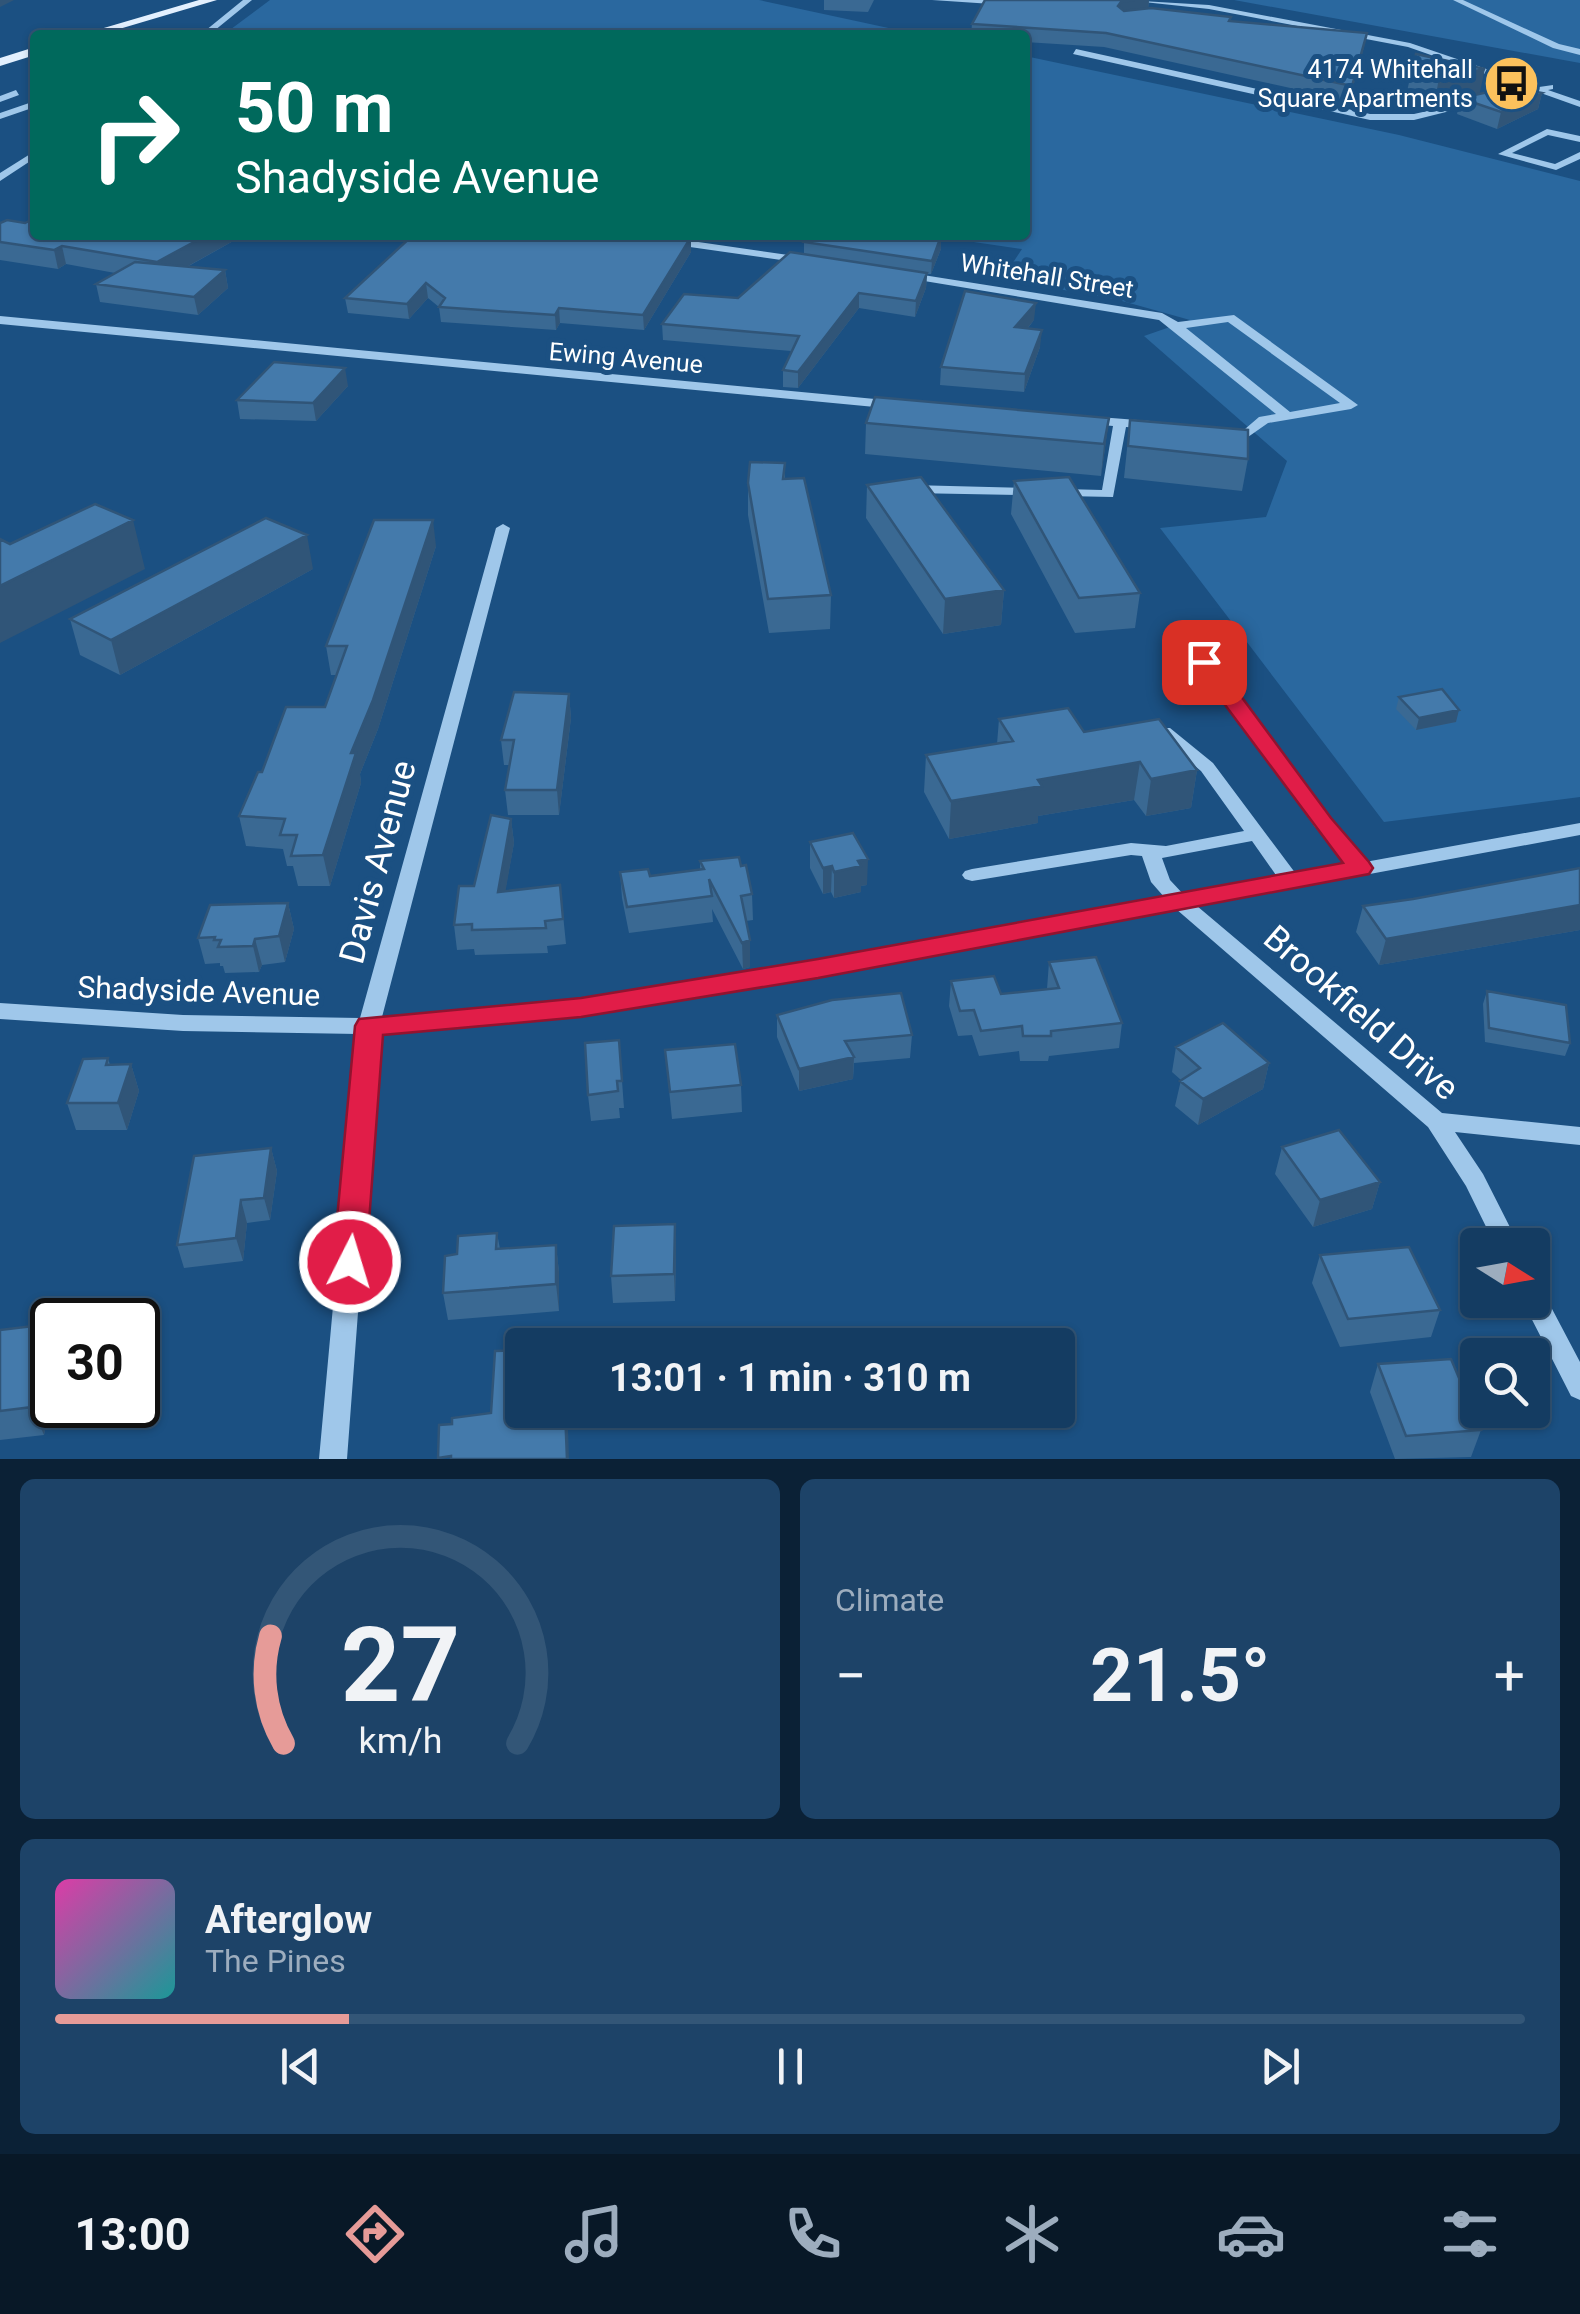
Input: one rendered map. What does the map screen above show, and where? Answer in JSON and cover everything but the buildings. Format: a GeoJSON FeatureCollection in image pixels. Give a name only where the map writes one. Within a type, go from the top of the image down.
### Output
{"type":"FeatureCollection","features":[{"type":"Feature","properties":{"kind":"main road"},"geometry":{"type":"LineString","coordinates":[[104,30],[211,0]]}},
{"type":"Feature","properties":{"kind":"main road"},"geometry":{"type":"LineString","coordinates":[[0,62],[30,53]]}},
{"type":"Feature","properties":{"kind":"street"},"geometry":{"type":"LineString","coordinates":[[210,30],[248,0]]}},
{"type":"Feature","properties":{"kind":"street"},"geometry":{"type":"LineString","coordinates":[[936,0],[1012,4]]}},
{"type":"Feature","properties":{"kind":"street"},"geometry":{"type":"LineString","coordinates":[[1129,0],[1169,1],[1410,45],[1537,90],[1580,100]]}},
{"type":"Feature","properties":{"kind":"street"},"geometry":{"type":"LineString","coordinates":[[1190,0],[1420,41],[1580,100]]}},
{"type":"Feature","properties":{"kind":"street"},"geometry":{"type":"LineString","coordinates":[[1457,0],[1556,46],[1580,52]]}},
{"type":"Feature","properties":{"kind":"street"},"geometry":{"type":"LineString","coordinates":[[1169,1],[1179,13]]}},
{"type":"Feature","properties":{"kind":"street"},"geometry":{"type":"LineString","coordinates":[[1158,15],[1179,13],[1331,38]]}},
{"type":"Feature","properties":{"kind":"street"},"geometry":{"type":"LineString","coordinates":[[1076,52],[1370,117],[1414,117],[1550,87]]}},
{"type":"Feature","properties":{"kind":"street"},"geometry":{"type":"LineString","coordinates":[[0,98],[16,93]]}},
{"type":"Feature","properties":{"kind":"street"},"geometry":{"type":"LineString","coordinates":[[0,116],[30,106]]}},
{"type":"Feature","properties":{"kind":"street"},"geometry":{"type":"LineString","coordinates":[[1580,140],[1547,132],[1503,154],[1556,167],[1580,155]]}},
{"type":"Feature","properties":{"kind":"street"},"geometry":{"type":"LineString","coordinates":[[0,178],[30,157]]}},
{"type":"Feature","properties":{"kind":"street"},"geometry":{"type":"LineString","coordinates":[[661,240],[826,264]]}},
{"type":"Feature","properties":{"kind":"street","name":"Whitehall Street"},"geometry":{"type":"LineString","coordinates":[[884,272],[1162,317],[1176,326]]}},
{"type":"Feature","properties":{"kind":"street"},"geometry":{"type":"LineString","coordinates":[[1176,326],[1230,318],[1351,404],[1264,420],[1248,433],[1212,430]]}},
{"type":"Feature","properties":{"kind":"street","name":"Ewing Avenue"},"geometry":{"type":"LineString","coordinates":[[0,320],[903,406]]}},
{"type":"Feature","properties":{"kind":"street"},"geometry":{"type":"LineString","coordinates":[[1176,326],[1287,416]]}},
{"type":"Feature","properties":{"kind":"street"},"geometry":{"type":"LineString","coordinates":[[1061,418],[1175,428]]}},
{"type":"Feature","properties":{"kind":"street"},"geometry":{"type":"LineString","coordinates":[[890,489],[1108,494],[1120,423]]}},
{"type":"Feature","properties":{"kind":"street","name":"Davis Avenue"},"geometry":{"type":"LineString","coordinates":[[333,1459],[369,1026],[503,528]]}},
{"type":"Feature","properties":{"kind":"street"},"geometry":{"type":"LineString","coordinates":[[1197,657],[1210,666],[1322,823],[1360,868]]}},
{"type":"Feature","properties":{"kind":"street"},"geometry":{"type":"LineString","coordinates":[[1164,732],[1207,767],[1291,880]]}},
{"type":"Feature","properties":{"kind":"street","name":"Shadyside Avenue"},"geometry":{"type":"LineString","coordinates":[[0,1011],[183,1024],[369,1026],[581,1008],[1580,829]]}},
{"type":"Feature","properties":{"kind":"street"},"geometry":{"type":"LineString","coordinates":[[972,875],[1131,849],[1166,852],[1257,834]]}},
{"type":"Feature","properties":{"kind":"street","name":"Brookfield Drive"},"geometry":{"type":"LineString","coordinates":[[1150,851],[1161,882],[1179,901],[1436,1122],[1498,1228]]}},
{"type":"Feature","properties":{"kind":"street"},"geometry":{"type":"LineString","coordinates":[[1436,1122],[1580,1136]]}},
{"type":"Feature","properties":{"kind":"street"},"geometry":{"type":"LineString","coordinates":[[1544,1318],[1580,1388]]}},
{"type":"Feature","properties":{"kind":"shaded area"},"geometry":{"type":"Polygon","coordinates":[[[270,0],[759,0],[898,30],[230,30],[270,0]]]}},
{"type":"Feature","properties":{"kind":"shaded area"},"geometry":{"type":"Polygon","coordinates":[[[1234,0],[1580,0],[1580,63],[1234,0]]]}},
{"type":"Feature","properties":{"kind":"shaded area"},"geometry":{"type":"Polygon","coordinates":[[[1030,57],[1399,135],[1580,181],[1580,797],[1384,822],[1160,528],[1266,517],[1287,461],[1144,336],[1190,320],[1115,299],[1002,279],[1022,249],[960,240],[1030,240],[1030,57]]]}},
{"type":"Feature","properties":{"kind":"place","name":"4174 Whitehall Square Apartments"},"geometry":{"type":"Point","coordinates":[1512,83]}},
{"type":"Feature","properties":{"kind":"route"},"geometry":{"type":"LineString","coordinates":[[350,1262],[369,1026],[581,1008],[1360,868],[1322,823],[1204,662]]}}]}
